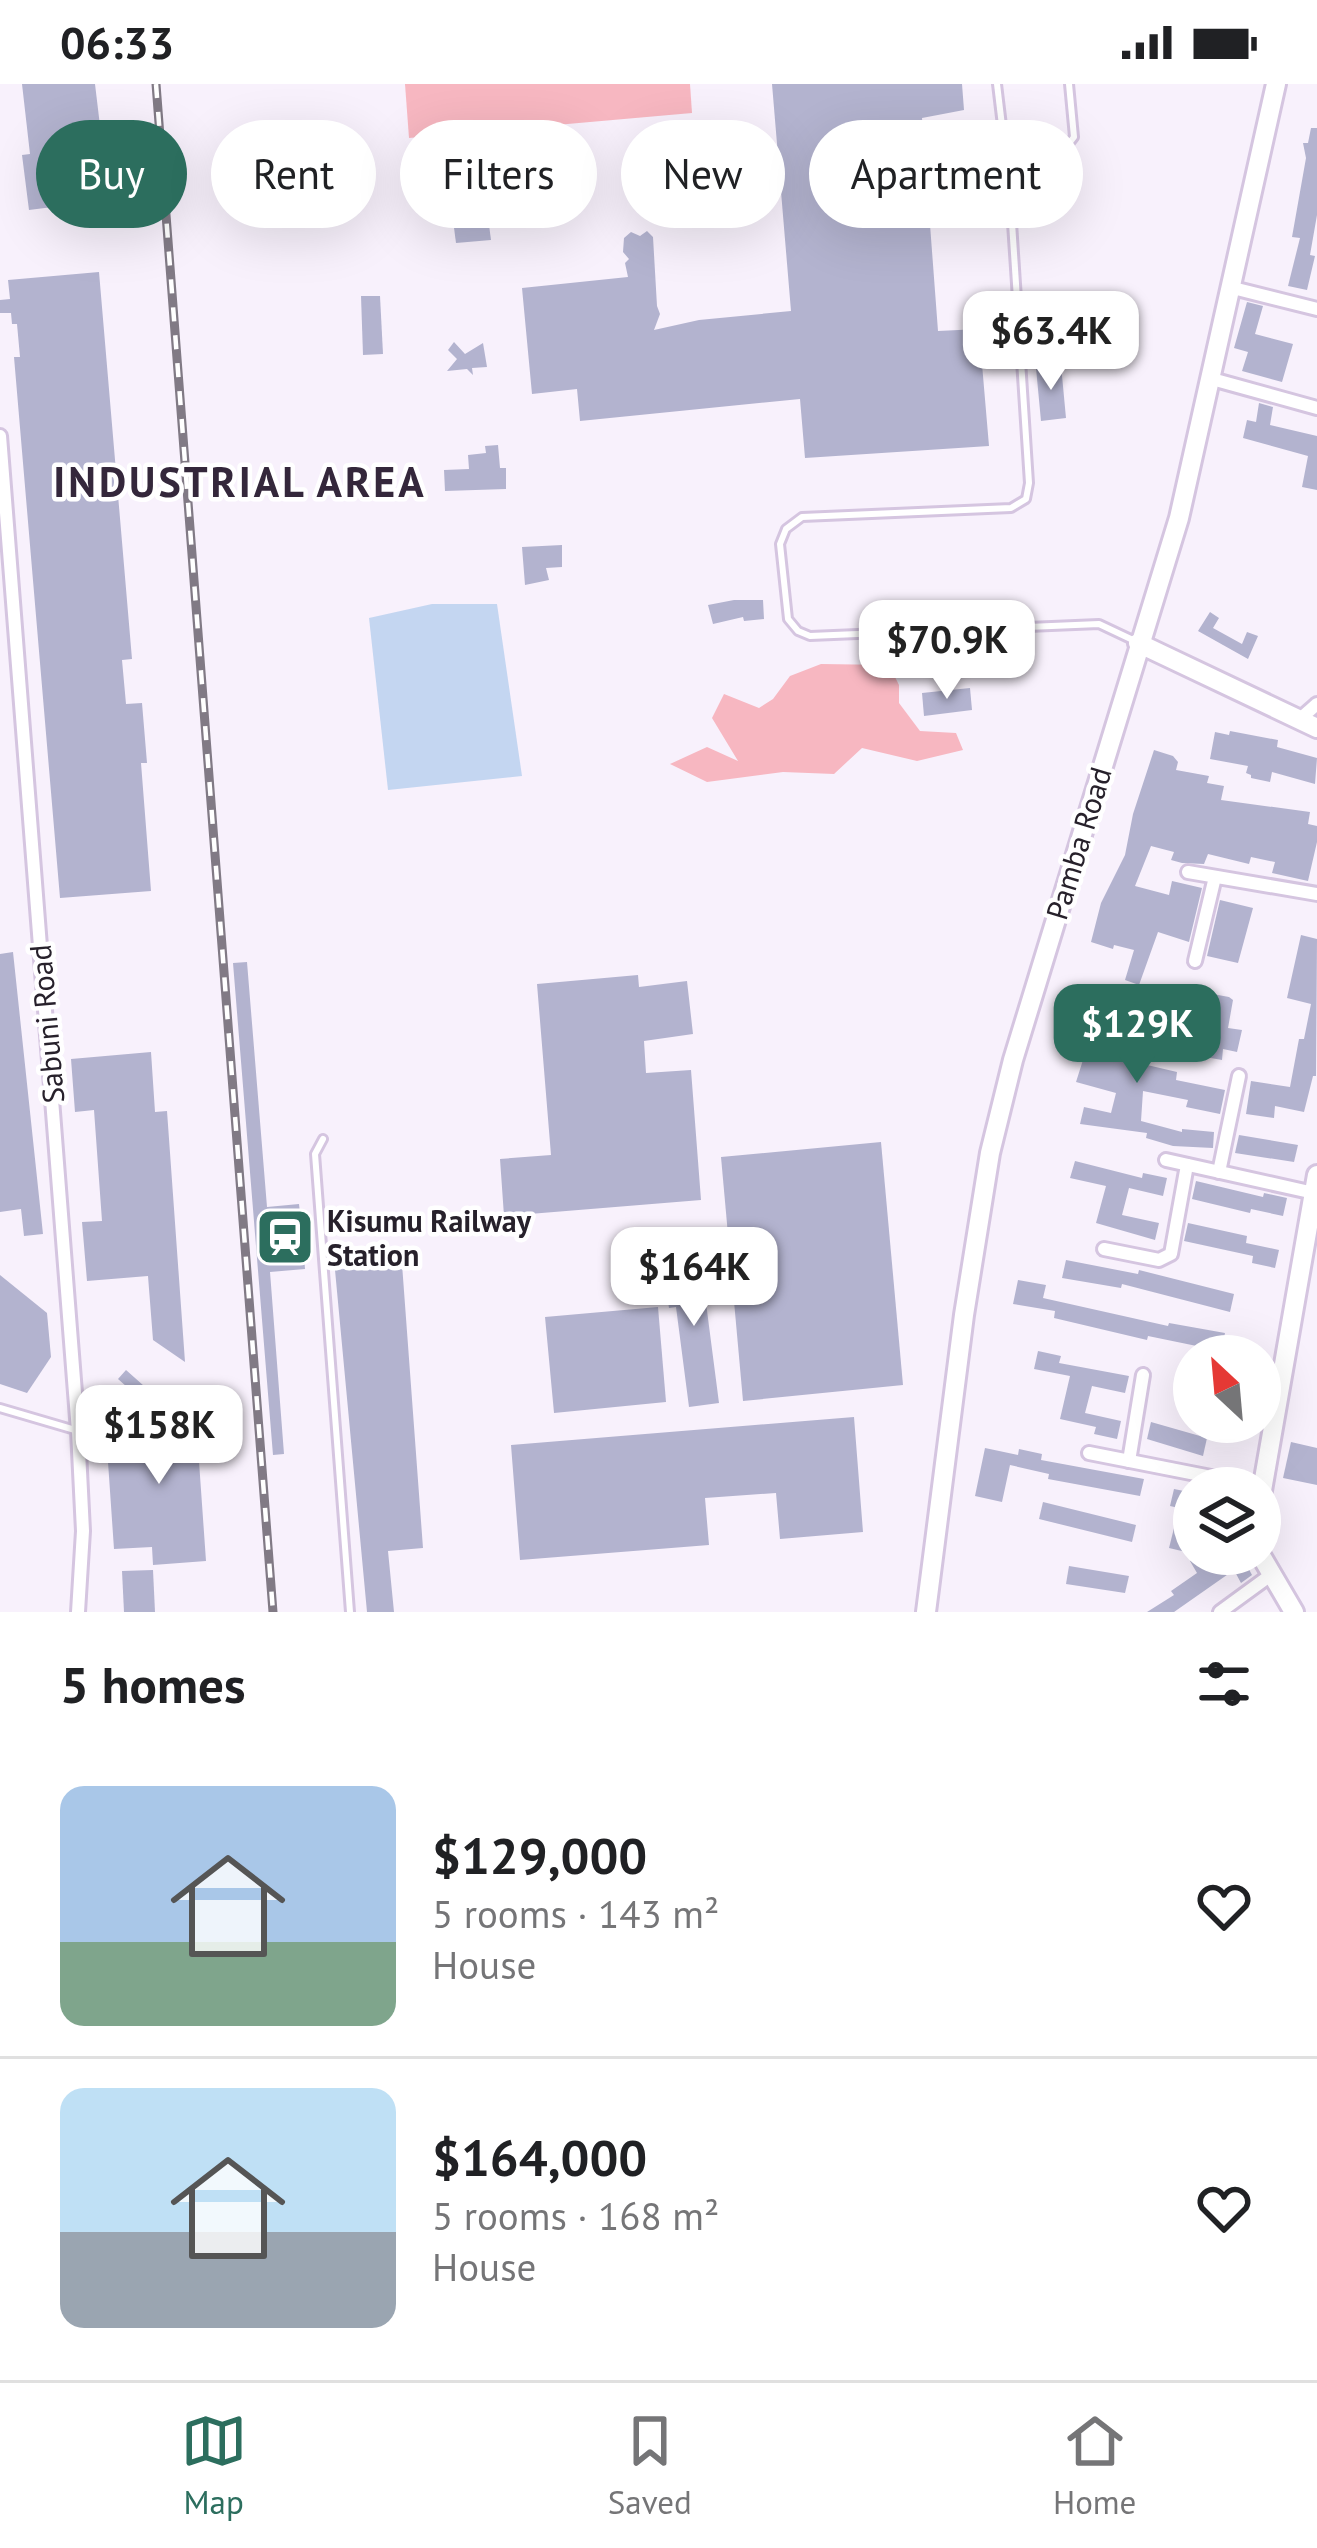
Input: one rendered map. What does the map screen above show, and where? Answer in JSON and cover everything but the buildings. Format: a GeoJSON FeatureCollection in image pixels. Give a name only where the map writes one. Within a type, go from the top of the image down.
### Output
{"type":"FeatureCollection","features":[{"type":"Feature","properties":{"kind":"main road","name":"Pamba Road"},"geometry":{"type":"LineString","coordinates":[[926,1612],[990,1153],[1013,1060],[1179,518],[1276,84]]}},
{"type":"Feature","properties":{"kind":"main road"},"geometry":{"type":"LineString","coordinates":[[1138,644],[1308,723]]}},
{"type":"Feature","properties":{"kind":"main road"},"geometry":{"type":"LineString","coordinates":[[1266,1467],[1315,1184]]}},
{"type":"Feature","properties":{"kind":"main road"},"geometry":{"type":"LineString","coordinates":[[1273,1575],[1294,1612]]}},
{"type":"Feature","properties":{"kind":"street"},"geometry":{"type":"LineString","coordinates":[[1233,288],[1317,309]]}},
{"type":"Feature","properties":{"kind":"street"},"geometry":{"type":"LineString","coordinates":[[1213,380],[1317,408]]}},
{"type":"Feature","properties":{"kind":"street","name":"Sabuni Road"},"geometry":{"type":"LineString","coordinates":[[0,436],[78,1431],[83,1532],[78,1612]]}},
{"type":"Feature","properties":{"kind":"street"},"geometry":{"type":"LineString","coordinates":[[1308,723],[1317,704]]}},
{"type":"Feature","properties":{"kind":"street"},"geometry":{"type":"LineString","coordinates":[[1188,872],[1317,894]]}},
{"type":"Feature","properties":{"kind":"street"},"geometry":{"type":"LineString","coordinates":[[1196,961],[1216,877]]}},
{"type":"Feature","properties":{"kind":"street"},"geometry":{"type":"LineString","coordinates":[[1219,1172],[1239,1076]]}},
{"type":"Feature","properties":{"kind":"street"},"geometry":{"type":"LineString","coordinates":[[1166,1160],[1315,1184]]}},
{"type":"Feature","properties":{"kind":"street"},"geometry":{"type":"LineString","coordinates":[[1104,1249],[1159,1260],[1171,1254],[1187,1165]]}},
{"type":"Feature","properties":{"kind":"street"},"geometry":{"type":"LineString","coordinates":[[1129,1461],[1143,1375]]}},
{"type":"Feature","properties":{"kind":"street"},"geometry":{"type":"LineString","coordinates":[[1089,1453],[1173,1472]]}},
{"type":"Feature","properties":{"kind":"street"},"geometry":{"type":"LineString","coordinates":[[1220,1612],[1271,1575]]}},
{"type":"Feature","properties":{"kind":"lane"},"geometry":{"type":"LineString","coordinates":[[997,84],[1001,120]]}},
{"type":"Feature","properties":{"kind":"lane"},"geometry":{"type":"LineString","coordinates":[[1069,84],[1072,120]]}},
{"type":"Feature","properties":{"kind":"lane"},"geometry":{"type":"LineString","coordinates":[[1012,228],[1029,483],[1025,499],[1011,508],[802,517],[786,529],[780,544],[788,619],[810,636],[1099,624],[1138,644]]}},
{"type":"Feature","properties":{"kind":"lane"},"geometry":{"type":"LineString","coordinates":[[323,1139],[315,1154],[350,1612]]}},
{"type":"Feature","properties":{"kind":"lane"},"geometry":{"type":"LineString","coordinates":[[0,1408],[78,1431]]}},
{"type":"Feature","properties":{"kind":"shaded area"},"geometry":{"type":"Polygon","coordinates":[[[405,84],[690,84],[692,113],[597,121],[408,120],[405,84]]]}},
{"type":"Feature","properties":{"kind":"shaded area"},"geometry":{"type":"Polygon","coordinates":[[[821,664],[889,665],[899,685],[899,703],[920,731],[956,733],[963,750],[917,761],[862,748],[834,774],[783,772],[707,782],[670,764],[707,747],[738,761],[712,718],[724,694],[759,708],[773,699],[790,676],[821,664]]]}},
{"type":"Feature","properties":{"kind":"water"},"geometry":{"type":"Polygon","coordinates":[[[432,604],[497,604],[522,776],[388,790],[369,618],[432,604]]]}},
{"type":"Feature","properties":{"kind":"railway"},"geometry":{"type":"LineString","coordinates":[[156,84],[273,1612]]}},
{"type":"Feature","properties":{"kind":"place","name":"Kisumu Railway Station"},"geometry":{"type":"Point","coordinates":[285,1237]}},
{"type":"Feature","properties":{"kind":"district","name":"INDUSTRIAL AREA"},"geometry":{"type":"Point","coordinates":[240,481]}}]}
